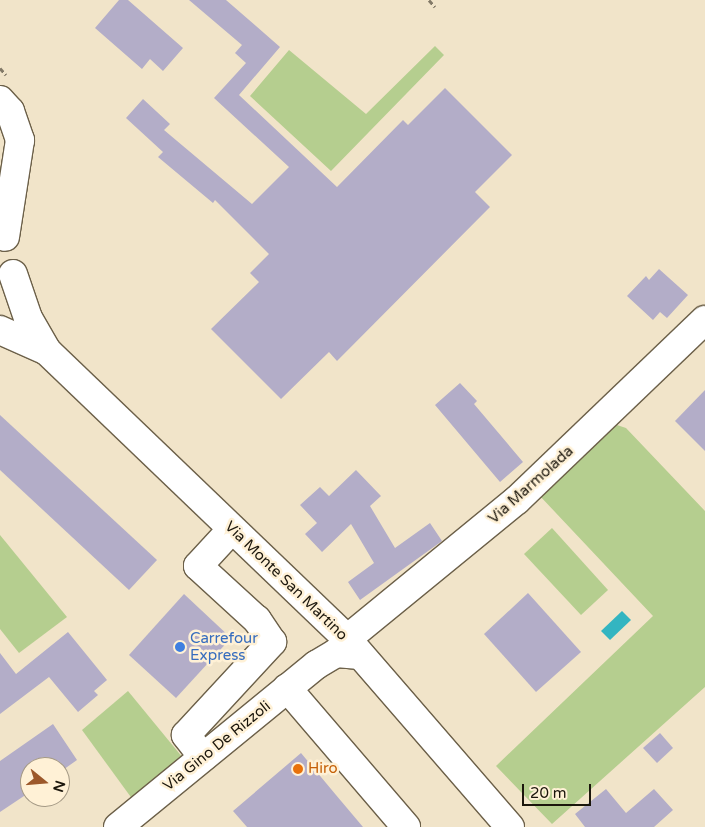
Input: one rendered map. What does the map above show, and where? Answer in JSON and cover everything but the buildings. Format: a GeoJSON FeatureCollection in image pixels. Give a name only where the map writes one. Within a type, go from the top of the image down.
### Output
{"type":"FeatureCollection","features":[{"type":"Feature","properties":{"kind":"street"},"geometry":{"type":"LineString","coordinates":[[2,234],[20,153],[20,140],[10,111],[6,91]]}},
{"type":"Feature","properties":{"kind":"street"},"geometry":{"type":"LineString","coordinates":[[0,180],[20,153]]}},
{"type":"Feature","properties":{"kind":"street","name":"Via Monte San Martino"},"geometry":{"type":"LineString","coordinates":[[2,234],[12,254],[13,274],[28,318],[47,351],[346,639],[510,827]]}},
{"type":"Feature","properties":{"kind":"street"},"geometry":{"type":"LineString","coordinates":[[0,302],[8,290],[13,274]]}},
{"type":"Feature","properties":{"kind":"street","name":"Via Marmolada"},"geometry":{"type":"LineString","coordinates":[[346,639],[517,500],[705,320]]}},
{"type":"Feature","properties":{"kind":"street","name":"Via Monte San Martino"},"geometry":{"type":"LineString","coordinates":[[0,330],[47,351]]}},
{"type":"Feature","properties":{"kind":"street"},"geometry":{"type":"LineString","coordinates":[[203,757],[186,735],[272,642],[257,620],[198,566],[232,529]]}},
{"type":"Feature","properties":{"kind":"street","name":"Via Gino De Rizzoli"},"geometry":{"type":"LineString","coordinates":[[316,665],[325,648],[346,639]]}},
{"type":"Feature","properties":{"kind":"street","name":"Via Gino De Rizzoli"},"geometry":{"type":"LineString","coordinates":[[118,827],[316,665],[336,653],[346,639]]}},
{"type":"Feature","properties":{"kind":"street"},"geometry":{"type":"LineString","coordinates":[[288,688],[406,827]]}},
{"type":"Feature","properties":{"kind":"path"},"geometry":{"type":"LineString","coordinates":[[428,0],[434,7]]}},
{"type":"Feature","properties":{"kind":"path"},"geometry":{"type":"LineString","coordinates":[[0,68],[6,91]]}},
{"type":"Feature","properties":{"kind":"green space"},"geometry":{"type":"Polygon","coordinates":[[[435,46],[444,55],[331,171],[250,96],[289,50],[366,114],[435,46]]]}},
{"type":"Feature","properties":{"kind":"green space"},"geometry":{"type":"Polygon","coordinates":[[[617,425],[626,428],[705,511],[705,687],[552,824],[496,766],[653,616],[539,495],[617,425]]]}},
{"type":"Feature","properties":{"kind":"green space"},"geometry":{"type":"Polygon","coordinates":[[[552,528],[608,590],[581,615],[524,554],[552,528]]]}},
{"type":"Feature","properties":{"kind":"green space"},"geometry":{"type":"Polygon","coordinates":[[[0,535],[67,617],[19,653],[0,629],[0,535]]]}},
{"type":"Feature","properties":{"kind":"green space"},"geometry":{"type":"Polygon","coordinates":[[[128,691],[183,758],[133,800],[82,730],[128,691]]]}},
{"type":"Feature","properties":{"kind":"water"},"geometry":{"type":"Polygon","coordinates":[[[622,611],[631,620],[610,640],[601,631],[622,611]]]}},
{"type":"Feature","properties":{"kind":"place","name":"Carrefour Express"},"geometry":{"type":"Point","coordinates":[180,647]}},
{"type":"Feature","properties":{"kind":"place","name":"Hiro"},"geometry":{"type":"Point","coordinates":[298,769]}}]}
